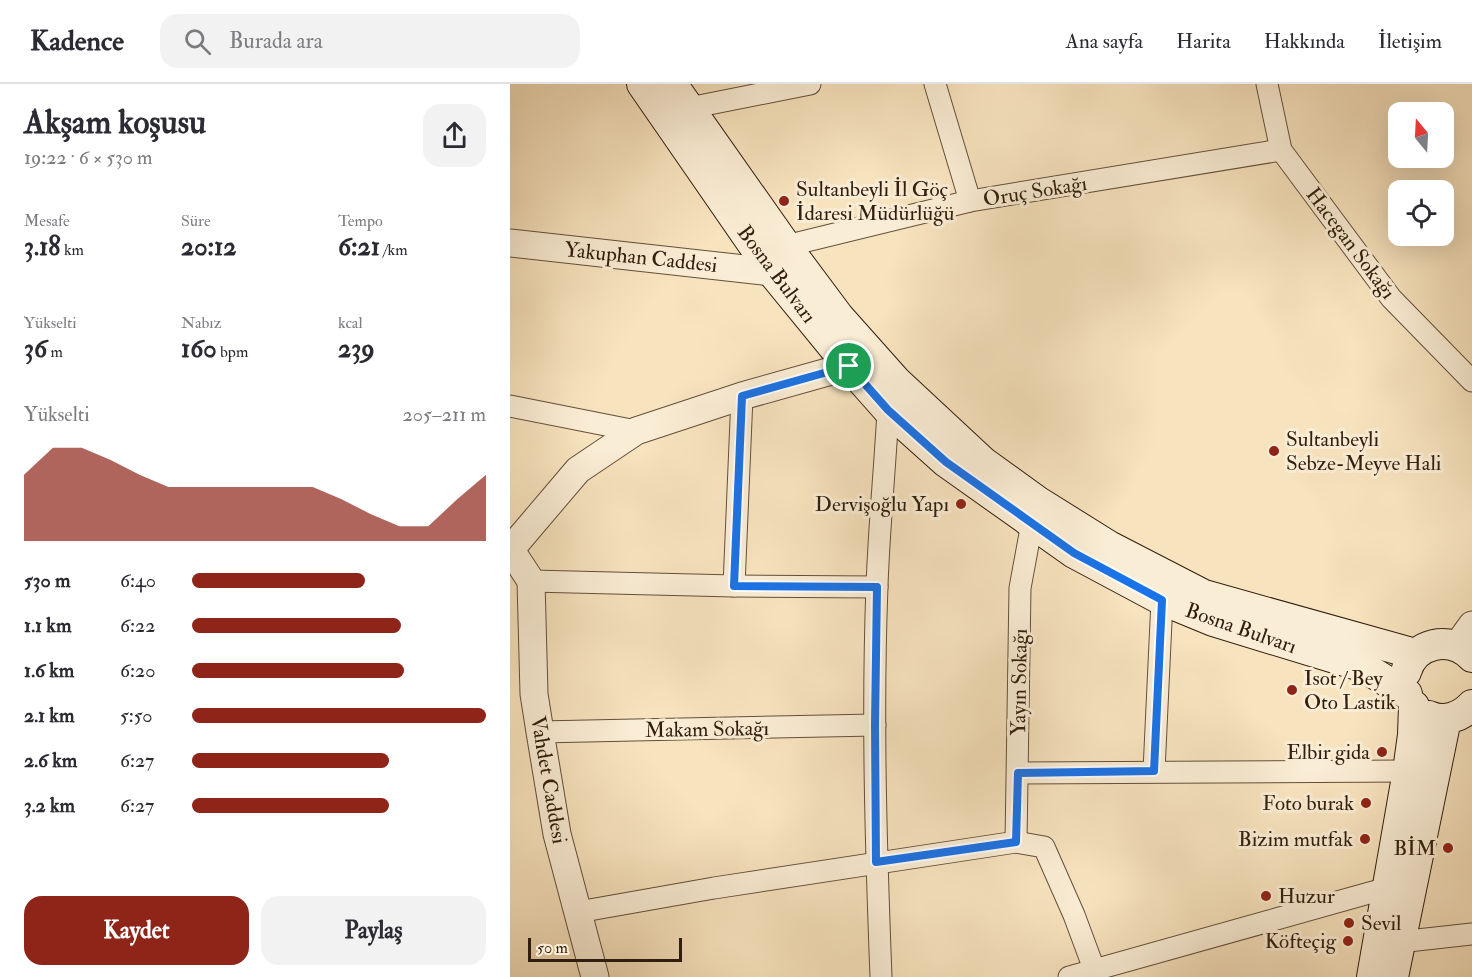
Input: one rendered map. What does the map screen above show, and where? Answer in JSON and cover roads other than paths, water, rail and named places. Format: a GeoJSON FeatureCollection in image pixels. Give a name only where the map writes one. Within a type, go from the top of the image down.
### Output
{"type":"FeatureCollection","features":[{"type":"Feature","properties":{"kind":"main road","name":"Bosna Bulvarı"},"geometry":{"type":"LineString","coordinates":[[642,84],[779,259],[838,317],[896,381],[983,462],[1037,501],[1109,546],[1204,595],[1415,654]]}},
{"type":"Feature","properties":{"kind":"main road","name":"Bosna Bulvarı"},"geometry":{"type":"LineString","coordinates":[[680,96],[779,259],[849,366],[888,410],[946,462],[1074,553],[1162,600],[1213,621],[1364,667],[1411,700],[1422,713],[1434,718],[1459,712]]}},
{"type":"Feature","properties":{"kind":"main road"},"geometry":{"type":"LineString","coordinates":[[1372,977],[1413,735],[1411,700],[1406,672],[1408,662],[1415,654],[1433,645],[1467,643]]}},
{"type":"Feature","properties":{"kind":"main road"},"geometry":{"type":"LineString","coordinates":[[1393,977],[1399,942],[1459,712]]}},
{"type":"Feature","properties":{"kind":"street"},"geometry":{"type":"LineString","coordinates":[[680,96],[810,84]]}},
{"type":"Feature","properties":{"kind":"street"},"geometry":{"type":"LineString","coordinates":[[935,84],[970,201]]}},
{"type":"Feature","properties":{"kind":"street","name":"Hacegan Sokağı"},"geometry":{"type":"LineString","coordinates":[[1267,84],[1281,150],[1391,298],[1472,381]]}},
{"type":"Feature","properties":{"kind":"street","name":"Oruç Sokağı"},"geometry":{"type":"LineString","coordinates":[[779,259],[970,201],[1281,150]]}},
{"type":"Feature","properties":{"kind":"street","name":"Yakuphan Caddesi"},"geometry":{"type":"LineString","coordinates":[[510,243],[779,259]]}},
{"type":"Feature","properties":{"kind":"street"},"geometry":{"type":"LineString","coordinates":[[849,366],[742,396],[636,431],[578,470],[510,550],[531,581],[877,587]]}},
{"type":"Feature","properties":{"kind":"street"},"geometry":{"type":"LineString","coordinates":[[734,586],[742,396]]}},
{"type":"Feature","properties":{"kind":"street"},"geometry":{"type":"LineString","coordinates":[[510,406],[636,431]]}},
{"type":"Feature","properties":{"kind":"street"},"geometry":{"type":"LineString","coordinates":[[881,977],[876,862],[875,725],[877,587],[888,410]]}},
{"type":"Feature","properties":{"kind":"street","name":"Yayın Sokağı"},"geometry":{"type":"LineString","coordinates":[[1016,842],[1020,588],[1032,523]]}},
{"type":"Feature","properties":{"kind":"street","name":"Vahdet Caddesi"},"geometry":{"type":"LineString","coordinates":[[531,581],[534,694],[540,732],[557,834],[595,977]]}},
{"type":"Feature","properties":{"kind":"street"},"geometry":{"type":"LineString","coordinates":[[1154,771],[1162,600]]}},
{"type":"Feature","properties":{"kind":"street","name":"Makam Sokağı"},"geometry":{"type":"LineString","coordinates":[[540,732],[875,725]]}},
{"type":"Feature","properties":{"kind":"street"},"geometry":{"type":"LineString","coordinates":[[1018,773],[1408,771]]}},
{"type":"Feature","properties":{"kind":"street"},"geometry":{"type":"LineString","coordinates":[[578,912],[876,862],[1016,842],[1044,847],[1074,915],[1096,974]]}},
{"type":"Feature","properties":{"kind":"street"},"geometry":{"type":"LineString","coordinates":[[1069,977],[1096,974],[1387,888]]}},
{"type":"Feature","properties":{"kind":"street"},"geometry":{"type":"LineString","coordinates":[[1399,942],[1472,934]]}},
{"type":"Feature","properties":{"kind":"place","name":"Sultanbeyli İl Göç İdaresi Müdürlüğü"},"geometry":{"type":"Point","coordinates":[784,201]}},
{"type":"Feature","properties":{"kind":"place","name":"Sultanbeyli Sebze-Meyve Hali"},"geometry":{"type":"Point","coordinates":[1274,451]}},
{"type":"Feature","properties":{"kind":"place","name":"Dervişoğlu Yapı"},"geometry":{"type":"Point","coordinates":[961,504]}},
{"type":"Feature","properties":{"kind":"place","name":"Isot / Bey Oto Lastik"},"geometry":{"type":"Point","coordinates":[1292,690]}},
{"type":"Feature","properties":{"kind":"place","name":"Elbir gida"},"geometry":{"type":"Point","coordinates":[1382,752]}},
{"type":"Feature","properties":{"kind":"place","name":"Foto burak"},"geometry":{"type":"Point","coordinates":[1366,803]}},
{"type":"Feature","properties":{"kind":"place","name":"Bizim mutfak"},"geometry":{"type":"Point","coordinates":[1365,839]}},
{"type":"Feature","properties":{"kind":"place","name":"BİM"},"geometry":{"type":"Point","coordinates":[1448,848]}},
{"type":"Feature","properties":{"kind":"place","name":"Huzur"},"geometry":{"type":"Point","coordinates":[1266,896]}},
{"type":"Feature","properties":{"kind":"place","name":"Sevil"},"geometry":{"type":"Point","coordinates":[1349,923]}},
{"type":"Feature","properties":{"kind":"place","name":"Köfteçig"},"geometry":{"type":"Point","coordinates":[1348,941]}}]}
